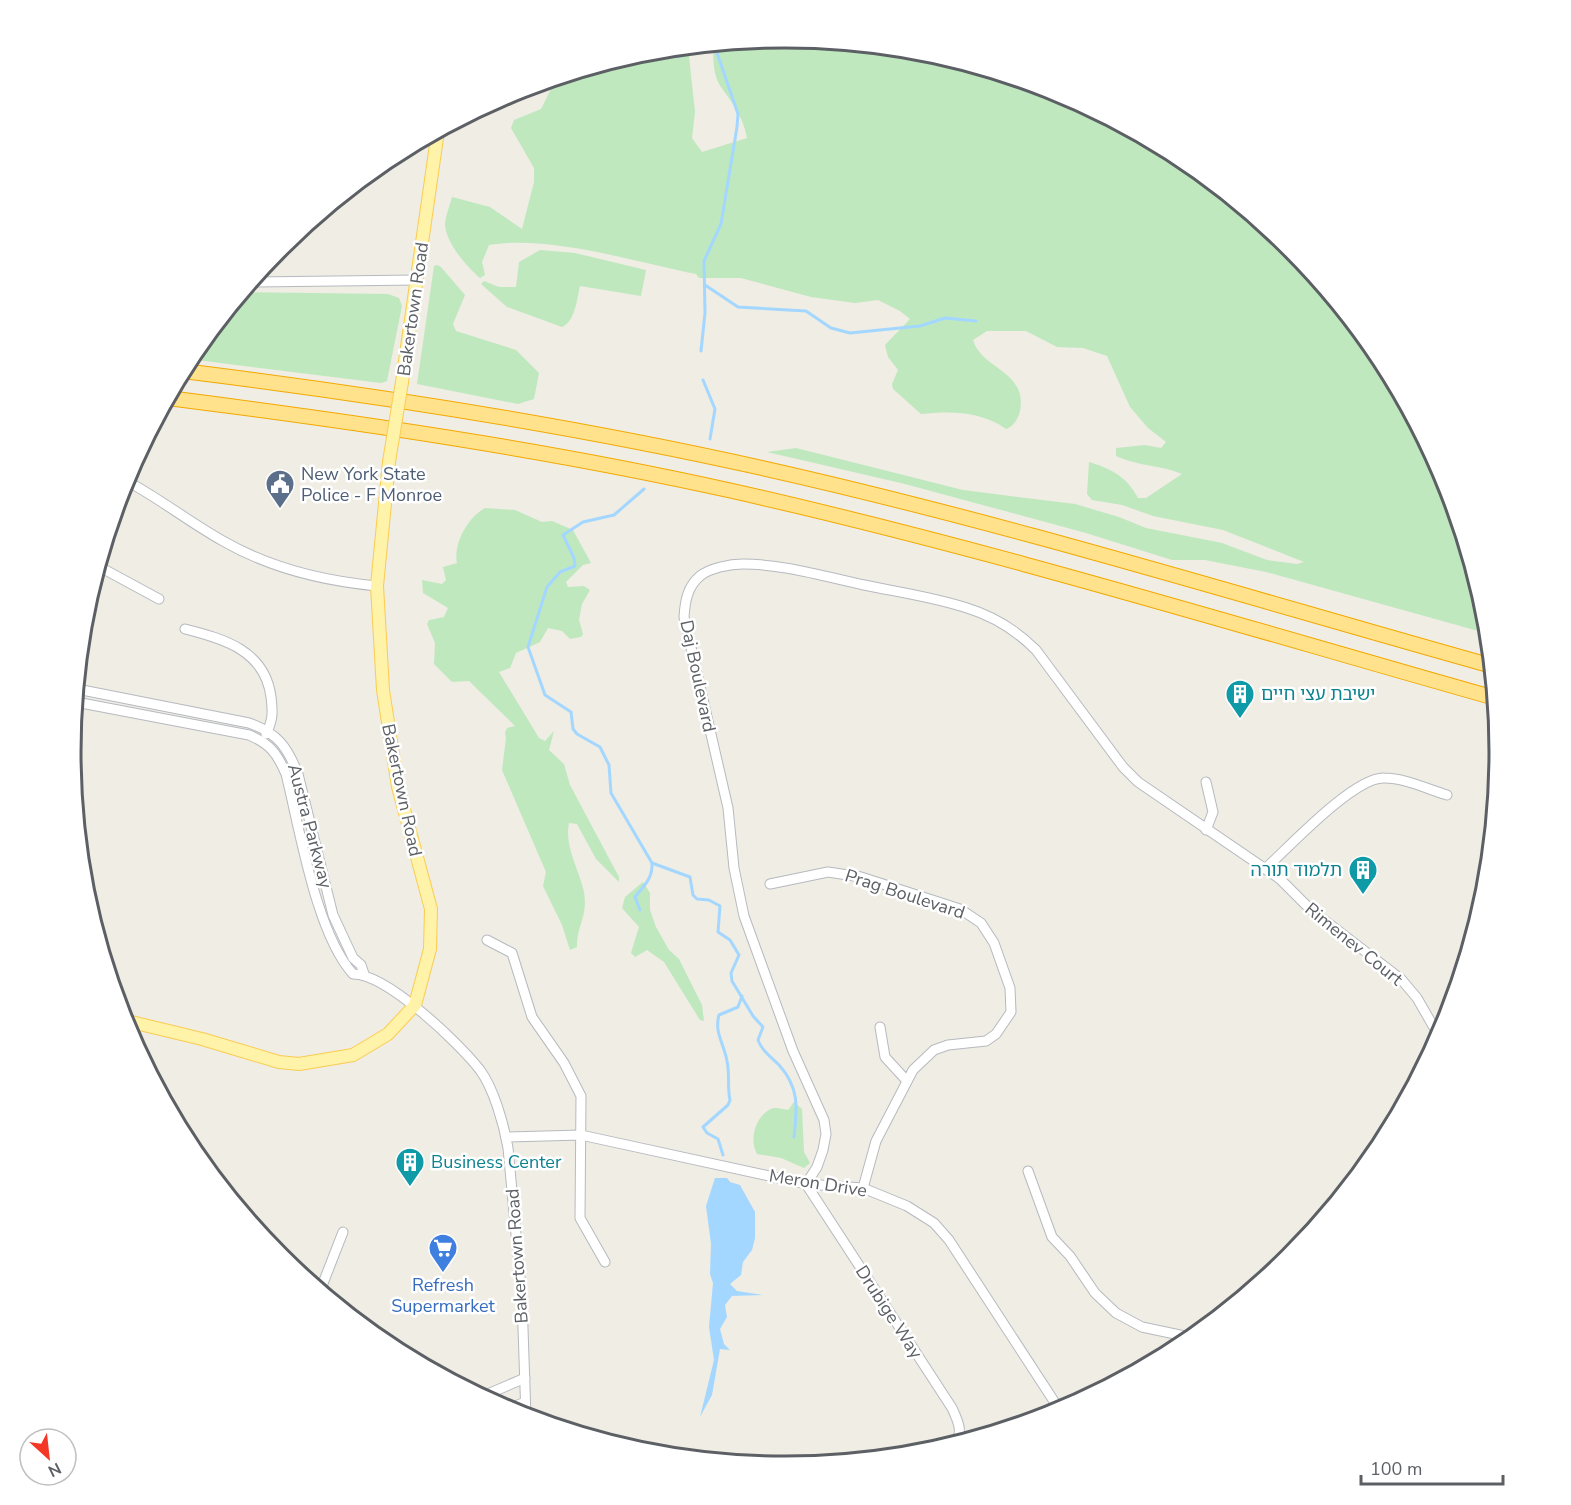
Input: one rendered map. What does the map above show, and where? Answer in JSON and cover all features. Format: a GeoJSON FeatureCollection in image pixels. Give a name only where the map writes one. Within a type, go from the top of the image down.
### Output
{"type":"FeatureCollection","features":[{"type":"Feature","properties":{"kind":"highway"},"geometry":{"type":"LineString","coordinates":[[193,372],[443,406],[608,435],[761,468],[1012,531],[1484,664]]}},
{"type":"Feature","properties":{"kind":"highway"},"geometry":{"type":"LineString","coordinates":[[176,399],[454,437],[726,490],[946,544],[1487,696]]}},
{"type":"Feature","properties":{"kind":"main road","name":"Bakertown Road"},"geometry":{"type":"LineString","coordinates":[[415,1005],[430,950],[431,909],[404,815],[392,758],[383,690],[377,585],[389,462],[417,280],[434,141]]}},
{"type":"Feature","properties":{"kind":"main road"},"geometry":{"type":"LineString","coordinates":[[135,1023],[202,1039],[279,1062],[299,1064],[354,1056],[388,1034],[415,1005]]}},
{"type":"Feature","properties":{"kind":"street"},"geometry":{"type":"LineString","coordinates":[[262,282],[417,280]]}},
{"type":"Feature","properties":{"kind":"street"},"geometry":{"type":"LineString","coordinates":[[134,486],[221,541],[254,557],[315,577],[377,585]]}},
{"type":"Feature","properties":{"kind":"street","name":"Daj Boulevard"},"geometry":{"type":"LineString","coordinates":[[806,1184],[817,1167],[823,1150],[826,1134],[824,1120],[793,1051],[744,916],[734,868],[728,807],[684,617],[685,596],[700,576],[721,567],[743,564],[784,569],[966,608],[1001,622],[1020,634],[1036,650],[1123,767],[1138,782],[1206,830]]}},
{"type":"Feature","properties":{"kind":"street"},"geometry":{"type":"LineString","coordinates":[[105,570],[159,599]]}},
{"type":"Feature","properties":{"kind":"street"},"geometry":{"type":"LineString","coordinates":[[83,704],[249,735],[262,741],[273,719],[270,689],[261,667],[246,650],[210,635],[185,629]]}},
{"type":"Feature","properties":{"kind":"street"},"geometry":{"type":"LineString","coordinates":[[84,690],[249,723],[268,730]]}},
{"type":"Feature","properties":{"kind":"street","name":"Austra Parkway"},"geometry":{"type":"LineString","coordinates":[[268,730],[290,754],[298,774],[333,915],[353,958],[361,965],[364,974]]}},
{"type":"Feature","properties":{"kind":"street","name":"Austra Parkway"},"geometry":{"type":"LineString","coordinates":[[262,741],[278,756],[286,774],[323,921],[333,946],[353,974],[364,974],[415,1005]]}},
{"type":"Feature","properties":{"kind":"street"},"geometry":{"type":"LineString","coordinates":[[1265,869],[1350,791],[1367,781],[1383,777],[1447,795]]}},
{"type":"Feature","properties":{"kind":"street"},"geometry":{"type":"LineString","coordinates":[[1206,782],[1213,812],[1206,830]]}},
{"type":"Feature","properties":{"kind":"street","name":"Rimenev Court"},"geometry":{"type":"LineString","coordinates":[[1206,830],[1280,879],[1310,909],[1401,979],[1417,998],[1434,1027]]}},
{"type":"Feature","properties":{"kind":"street","name":"Prag Boulevard"},"geometry":{"type":"LineString","coordinates":[[770,884],[828,872],[861,877],[960,909],[972,915],[989,933],[1010,988],[1012,999],[1008,1020],[996,1034],[986,1041],[934,1050],[913,1070],[876,1141],[863,1188]]}},
{"type":"Feature","properties":{"kind":"street"},"geometry":{"type":"LineString","coordinates":[[487,940],[512,953],[532,1017],[564,1063],[581,1096],[580,1218],[605,1262]]}},
{"type":"Feature","properties":{"kind":"street","name":"Bakertown Road"},"geometry":{"type":"LineString","coordinates":[[415,1005],[481,1071],[506,1137],[518,1246],[525,1407]]}},
{"type":"Feature","properties":{"kind":"street"},"geometry":{"type":"LineString","coordinates":[[880,1027],[885,1057],[907,1081]]}},
{"type":"Feature","properties":{"kind":"street","name":"Meron Drive"},"geometry":{"type":"LineString","coordinates":[[506,1137],[580,1135],[806,1184],[863,1188],[907,1206],[934,1223],[950,1240],[1055,1403]]}},
{"type":"Feature","properties":{"kind":"street"},"geometry":{"type":"LineString","coordinates":[[1028,1172],[1052,1237],[1070,1256],[1095,1293],[1116,1313],[1142,1327],[1181,1335]]}},
{"type":"Feature","properties":{"kind":"street","name":"Drubige Way"},"geometry":{"type":"LineString","coordinates":[[806,1184],[952,1408],[961,1435]]}},
{"type":"Feature","properties":{"kind":"street"},"geometry":{"type":"LineString","coordinates":[[323,1284],[343,1232]]}},
{"type":"Feature","properties":{"kind":"street"},"geometry":{"type":"LineString","coordinates":[[492,1392],[525,1378]]}},
{"type":"Feature","properties":{"kind":"street"},"geometry":{"type":"LineString","coordinates":[[519,1404],[525,1402]]}},
{"type":"Feature","properties":{"kind":"green space"},"geometry":{"type":"Polygon","coordinates":[[[786,48],[877,54],[968,72],[1012,85],[1097,121],[1138,142],[1214,194],[1284,254],[1315,288],[1371,361],[1396,400],[1436,483],[1453,526],[1466,570],[1479,631],[1266,572],[1205,560],[1172,560],[1086,533],[905,484],[767,452],[796,448],[963,490],[1075,504],[1146,528],[1222,543],[1267,560],[1297,564],[1304,562],[1223,530],[1153,516],[1122,505],[1092,500],[1087,494],[1089,462],[1124,479],[1138,498],[1146,498],[1182,474],[1116,456],[1116,448],[1145,445],[1161,448],[1166,442],[1148,428],[1130,407],[1107,356],[1083,348],[1057,347],[1026,331],[987,331],[973,340],[985,358],[1011,379],[1017,387],[1021,398],[1020,411],[1015,422],[1006,429],[986,419],[965,414],[921,414],[893,389],[892,384],[898,370],[888,357],[885,345],[910,319],[878,300],[855,303],[811,297],[741,278],[699,278],[696,274],[592,251],[538,244],[489,245],[482,262],[485,275],[480,278],[463,261],[446,232],[445,225],[452,197],[490,207],[522,229],[534,182],[534,168],[511,128],[514,120],[541,109],[552,88],[603,72],[689,55],[695,112],[692,138],[702,152],[747,138],[740,117],[718,83],[713,52],[786,48]]]}},
{"type":"Feature","properties":{"kind":"green space"},"geometry":{"type":"Polygon","coordinates":[[[540,250],[575,253],[646,270],[641,296],[580,286],[573,315],[562,327],[507,307],[481,284],[484,281],[499,287],[516,287],[519,262],[540,250]]]}},
{"type":"Feature","properties":{"kind":"green space"},"geometry":{"type":"Polygon","coordinates":[[[437,265],[465,295],[453,324],[456,331],[516,350],[539,373],[534,399],[518,404],[417,384],[434,266],[437,265]]]}},
{"type":"Feature","properties":{"kind":"green space"},"geometry":{"type":"Polygon","coordinates":[[[253,292],[388,294],[399,298],[402,306],[387,381],[381,383],[200,360],[253,292]]]}},
{"type":"Feature","properties":{"kind":"green space"},"geometry":{"type":"Polygon","coordinates":[[[485,508],[515,510],[542,522],[552,521],[573,530],[591,563],[583,565],[566,582],[568,587],[584,586],[590,590],[582,604],[579,620],[583,634],[581,637],[570,639],[562,631],[548,628],[540,642],[516,653],[510,668],[499,672],[539,738],[545,741],[554,731],[549,750],[564,764],[570,785],[619,877],[619,882],[596,859],[577,824],[569,823],[570,849],[582,883],[585,901],[577,947],[570,950],[562,925],[543,886],[546,872],[502,770],[505,733],[507,728],[515,726],[469,681],[452,682],[434,664],[435,643],[427,624],[429,620],[444,617],[448,608],[423,593],[422,580],[442,584],[446,580],[443,567],[457,563],[457,548],[463,532],[473,518],[485,508]]]}},
{"type":"Feature","properties":{"kind":"green space"},"geometry":{"type":"Polygon","coordinates":[[[643,882],[650,893],[650,910],[656,927],[669,950],[679,959],[702,1005],[704,1021],[700,1020],[664,962],[647,950],[635,957],[631,953],[639,927],[622,908],[625,897],[643,882]]]}},
{"type":"Feature","properties":{"kind":"green space"},"geometry":{"type":"Polygon","coordinates":[[[794,1102],[802,1109],[804,1152],[810,1163],[804,1168],[781,1158],[757,1154],[754,1142],[757,1124],[764,1114],[774,1108],[788,1110],[794,1102]]]}},
{"type":"Feature","properties":{"kind":"water"},"geometry":{"type":"Polygon","coordinates":[[[715,1178],[727,1178],[730,1182],[740,1185],[755,1212],[755,1238],[752,1250],[743,1262],[741,1275],[730,1284],[737,1291],[763,1295],[732,1296],[725,1305],[727,1317],[720,1329],[724,1344],[730,1350],[720,1349],[712,1395],[700,1417],[714,1360],[709,1327],[713,1283],[710,1274],[711,1244],[706,1206],[715,1178]]]}},
{"type":"Feature","properties":{"kind":"waterway"},"geometry":{"type":"LineString","coordinates":[[701,351],[705,313],[704,261],[721,224],[738,114],[717,52]]}},
{"type":"Feature","properties":{"kind":"waterway"},"geometry":{"type":"LineString","coordinates":[[705,285],[738,307],[806,311],[831,328],[850,333],[920,326],[945,318],[976,321]]}},
{"type":"Feature","properties":{"kind":"waterway"},"geometry":{"type":"LineString","coordinates":[[703,380],[715,409],[710,439]]}},
{"type":"Feature","properties":{"kind":"waterway"},"geometry":{"type":"LineString","coordinates":[[644,489],[614,515],[583,522],[563,535],[574,558],[575,566],[560,572],[547,587],[528,647],[545,695],[571,712],[573,729],[577,734],[600,747],[609,765],[611,793],[652,863],[690,877],[693,895],[697,899],[709,900],[720,906],[718,932],[730,940],[739,955],[731,973],[732,981],[753,1016],[763,1027],[758,1040],[760,1044],[786,1074],[794,1091],[796,1099],[794,1137]]}},
{"type":"Feature","properties":{"kind":"waterway"},"geometry":{"type":"LineString","coordinates":[[640,910],[635,897],[645,885],[652,863]]}},
{"type":"Feature","properties":{"kind":"waterway"},"geometry":{"type":"LineString","coordinates":[[723,1155],[718,1139],[707,1133],[703,1127],[728,1105],[730,1100],[728,1066],[718,1021],[719,1015],[738,1007],[742,996]]}},
{"type":"Feature","properties":{"kind":"place","name":"New York State Police - F Monroe"},"geometry":{"type":"Point","coordinates":[280,510]}},
{"type":"Feature","properties":{"kind":"place","name":"ישיבת עצי חיים"},"geometry":{"type":"Point","coordinates":[1240,720]}},
{"type":"Feature","properties":{"kind":"place","name":"תלמוד תורה"},"geometry":{"type":"Point","coordinates":[1363,896]}},
{"type":"Feature","properties":{"kind":"place","name":"Business Center"},"geometry":{"type":"Point","coordinates":[410,1188]}},
{"type":"Feature","properties":{"kind":"place","name":"Refresh Supermarket"},"geometry":{"type":"Point","coordinates":[443,1274]}}]}
